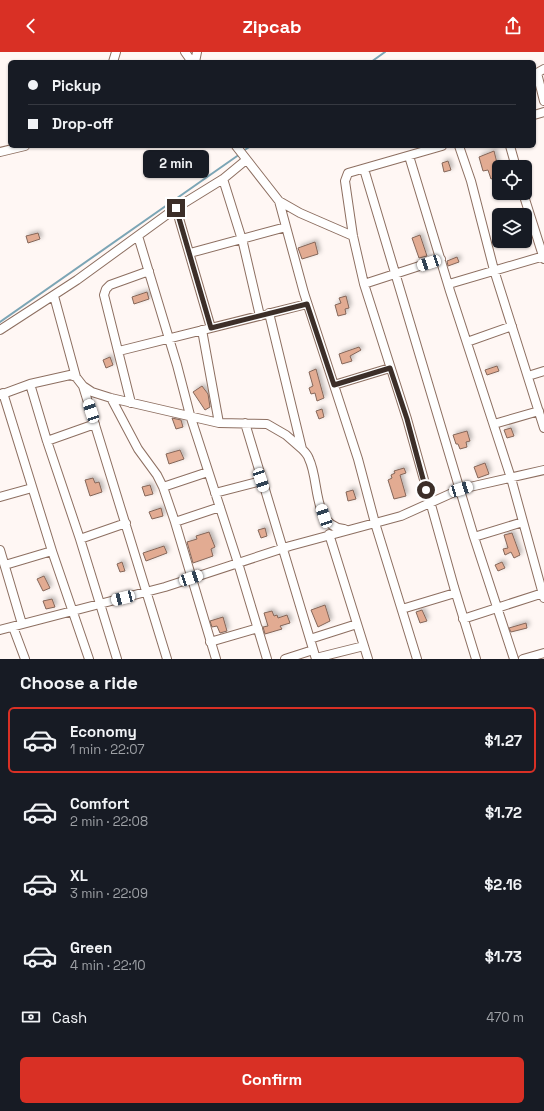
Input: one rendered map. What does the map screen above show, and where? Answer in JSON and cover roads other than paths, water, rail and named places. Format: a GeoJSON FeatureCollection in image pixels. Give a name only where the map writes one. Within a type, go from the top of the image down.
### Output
{"type":"FeatureCollection","features":[{"type":"Feature","properties":{"kind":"street"},"geometry":{"type":"LineString","coordinates":[[185,52],[191,60]]}},
{"type":"Feature","properties":{"kind":"street"},"geometry":{"type":"LineString","coordinates":[[544,69],[537,73],[544,101]]}},
{"type":"Feature","properties":{"kind":"street"},"geometry":{"type":"LineString","coordinates":[[0,152],[17,148]]}},
{"type":"Feature","properties":{"kind":"street"},"geometry":{"type":"LineString","coordinates":[[237,148],[279,200],[300,213],[353,236]]}},
{"type":"Feature","properties":{"kind":"street"},"geometry":{"type":"LineString","coordinates":[[435,148],[348,173],[346,176],[353,236],[364,284],[407,419],[455,593],[476,659]]}},
{"type":"Feature","properties":{"kind":"street"},"geometry":{"type":"LineString","coordinates":[[460,148],[494,270],[544,428]]}},
{"type":"Feature","properties":{"kind":"street"},"geometry":{"type":"LineString","coordinates":[[511,148],[514,160]]}},
{"type":"Feature","properties":{"kind":"street"},"geometry":{"type":"LineString","coordinates":[[409,156],[511,478],[543,596],[463,619]]}},
{"type":"Feature","properties":{"kind":"street"},"geometry":{"type":"LineString","coordinates":[[0,330],[54,296],[176,208],[222,179],[246,160]]}},
{"type":"Feature","properties":{"kind":"street"},"geometry":{"type":"LineString","coordinates":[[364,169],[461,489],[474,537],[514,659]]}},
{"type":"Feature","properties":{"kind":"street"},"geometry":{"type":"LineString","coordinates":[[222,179],[242,239],[260,316]]}},
{"type":"Feature","properties":{"kind":"street"},"geometry":{"type":"LineString","coordinates":[[279,200],[307,304],[358,459],[375,523],[418,659]]}},
{"type":"Feature","properties":{"kind":"street"},"geometry":{"type":"LineString","coordinates":[[449,284],[544,257],[526,200]]}},
{"type":"Feature","properties":{"kind":"street"},"geometry":{"type":"LineString","coordinates":[[176,208],[211,328]]}},
{"type":"Feature","properties":{"kind":"street"},"geometry":{"type":"LineString","coordinates":[[190,253],[286,227]]}},
{"type":"Feature","properties":{"kind":"street"},"geometry":{"type":"LineString","coordinates":[[138,236],[169,338],[190,416],[238,563],[267,659]]}},
{"type":"Feature","properties":{"kind":"street"},"geometry":{"type":"LineString","coordinates":[[364,284],[441,259]]}},
{"type":"Feature","properties":{"kind":"street"},"geometry":{"type":"LineString","coordinates":[[132,403],[104,295],[106,289],[110,285],[149,271]]}},
{"type":"Feature","properties":{"kind":"street"},"geometry":{"type":"LineString","coordinates":[[54,296],[76,377],[83,386],[92,392],[111,398],[219,423],[267,424],[286,435],[302,449],[310,460],[318,499],[324,516],[330,524],[338,528],[347,529]]}},
{"type":"Feature","properties":{"kind":"street"},"geometry":{"type":"LineString","coordinates":[[119,351],[307,304]]}},
{"type":"Feature","properties":{"kind":"street"},"geometry":{"type":"LineString","coordinates":[[269,313],[302,449]]}},
{"type":"Feature","properties":{"kind":"street"},"geometry":{"type":"LineString","coordinates":[[467,342],[512,326]]}},
{"type":"Feature","properties":{"kind":"street"},"geometry":{"type":"LineString","coordinates":[[202,330],[219,423]]}},
{"type":"Feature","properties":{"kind":"street"},"geometry":{"type":"LineString","coordinates":[[334,385],[390,368]]}},
{"type":"Feature","properties":{"kind":"street"},"geometry":{"type":"LineString","coordinates":[[528,376],[544,371]]}},
{"type":"Feature","properties":{"kind":"street"},"geometry":{"type":"LineString","coordinates":[[76,377],[70,375],[59,376],[1,394],[89,659]]}},
{"type":"Feature","properties":{"kind":"street"},"geometry":{"type":"LineString","coordinates":[[30,384],[117,659]]}},
{"type":"Feature","properties":{"kind":"street"},"geometry":{"type":"LineString","coordinates":[[83,386],[148,592],[167,659]]}},
{"type":"Feature","properties":{"kind":"street"},"geometry":{"type":"LineString","coordinates":[[111,398],[138,449],[157,475],[163,487],[216,659]]}},
{"type":"Feature","properties":{"kind":"street"},"geometry":{"type":"LineString","coordinates":[[494,424],[539,411]]}},
{"type":"Feature","properties":{"kind":"street"},"geometry":{"type":"LineString","coordinates":[[245,423],[315,655]]}},
{"type":"Feature","properties":{"kind":"street"},"geometry":{"type":"LineString","coordinates":[[47,441],[95,424]]}},
{"type":"Feature","properties":{"kind":"street"},"geometry":{"type":"LineString","coordinates":[[0,630],[148,592],[282,548],[347,529],[401,516],[461,489],[544,470]]}},
{"type":"Feature","properties":{"kind":"street"},"geometry":{"type":"LineString","coordinates":[[163,487],[208,472]]}},
{"type":"Feature","properties":{"kind":"street"},"geometry":{"type":"LineString","coordinates":[[215,493],[261,480]]}},
{"type":"Feature","properties":{"kind":"street"},"geometry":{"type":"LineString","coordinates":[[0,497],[32,488]]}},
{"type":"Feature","properties":{"kind":"street"},"geometry":{"type":"LineString","coordinates":[[175,522],[220,507]]}},
{"type":"Feature","properties":{"kind":"street"},"geometry":{"type":"LineString","coordinates":[[474,537],[523,522]]}},
{"type":"Feature","properties":{"kind":"street"},"geometry":{"type":"LineString","coordinates":[[80,539],[126,523]]}},
{"type":"Feature","properties":{"kind":"street"},"geometry":{"type":"LineString","coordinates":[[330,534],[368,659]]}},
{"type":"Feature","properties":{"kind":"street"},"geometry":{"type":"LineString","coordinates":[[0,550],[4,570],[22,624]]}},
{"type":"Feature","properties":{"kind":"street"},"geometry":{"type":"LineString","coordinates":[[4,570],[52,551]]}},
{"type":"Feature","properties":{"kind":"street"},"geometry":{"type":"LineString","coordinates":[[402,609],[455,593]]}},
{"type":"Feature","properties":{"kind":"street"},"geometry":{"type":"LineString","coordinates":[[310,639],[357,624]]}},
{"type":"Feature","properties":{"kind":"street"},"geometry":{"type":"LineString","coordinates":[[13,627],[25,659]]}},
{"type":"Feature","properties":{"kind":"street"},"geometry":{"type":"LineString","coordinates":[[210,642],[258,628]]}},
{"type":"Feature","properties":{"kind":"street"},"geometry":{"type":"LineString","coordinates":[[285,659],[364,646]]}},
{"type":"Feature","properties":{"kind":"street"},"geometry":{"type":"LineString","coordinates":[[523,659],[544,653]]}},
{"type":"Feature","properties":{"kind":"waterway"},"geometry":{"type":"LineString","coordinates":[[374,60],[385,52]]}},
{"type":"Feature","properties":{"kind":"waterway"},"geometry":{"type":"LineString","coordinates":[[243,151],[248,148]]}},
{"type":"Feature","properties":{"kind":"waterway"},"geometry":{"type":"LineString","coordinates":[[0,322],[240,154]]}}]}
